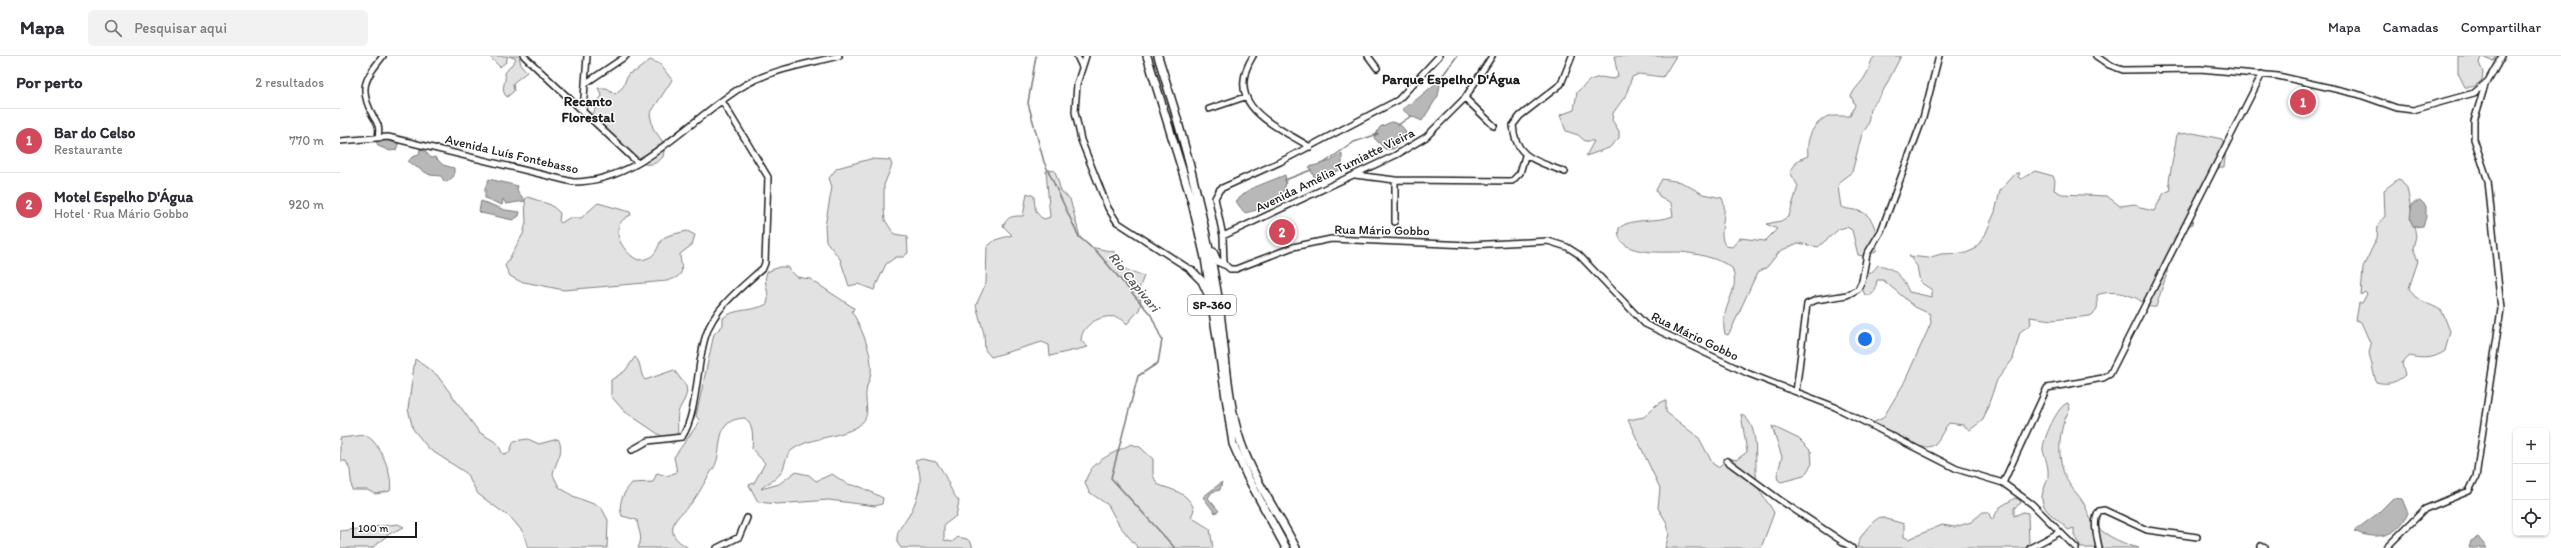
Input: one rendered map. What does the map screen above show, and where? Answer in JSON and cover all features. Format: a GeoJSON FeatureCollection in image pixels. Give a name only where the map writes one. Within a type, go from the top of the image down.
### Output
{"type":"FeatureCollection","features":[{"type":"Feature","properties":{"kind":"highway","name":"SP-360"},"geometry":{"type":"LineString","coordinates":[[1147,56],[1192,202],[1205,258],[1233,444],[1240,464],[1279,533],[1285,548]]}},
{"type":"Feature","properties":{"kind":"highway","name":"SP-360"},"geometry":{"type":"LineString","coordinates":[[1158,56],[1174,106],[1196,194],[1217,293],[1234,414],[1241,443],[1252,469],[1296,548]]}},
{"type":"Feature","properties":{"kind":"highway"},"geometry":{"type":"LineString","coordinates":[[1196,194],[1210,236],[1214,255],[1217,261],[1224,264],[1217,271],[1217,293]]}},
{"type":"Feature","properties":{"kind":"highway"},"geometry":{"type":"LineString","coordinates":[[1191,270],[1203,269],[1205,258]]}},
{"type":"Feature","properties":{"kind":"highway"},"geometry":{"type":"LineString","coordinates":[[1191,270],[1202,281],[1212,302]]}},
{"type":"Feature","properties":{"kind":"street"},"geometry":{"type":"LineString","coordinates":[[378,137],[379,127],[367,104],[365,84],[369,74],[382,56]]}},
{"type":"Feature","properties":{"kind":"street"},"geometry":{"type":"LineString","coordinates":[[524,56],[638,163]]}},
{"type":"Feature","properties":{"kind":"street"},"geometry":{"type":"LineString","coordinates":[[584,112],[587,56]]}},
{"type":"Feature","properties":{"kind":"street"},"geometry":{"type":"LineString","coordinates":[[586,83],[626,56]]}},
{"type":"Feature","properties":{"kind":"street","name":"Avenida Luís Fontebasso"},"geometry":{"type":"LineString","coordinates":[[340,141],[378,137],[417,144],[573,182],[595,181],[614,175],[638,163],[747,84],[766,76],[838,56]]}},
{"type":"Feature","properties":{"kind":"street"},"geometry":{"type":"LineString","coordinates":[[1077,56],[1082,66]]}},
{"type":"Feature","properties":{"kind":"street"},"geometry":{"type":"LineString","coordinates":[[1086,56],[1077,84],[1075,112],[1081,140],[1108,208],[1117,222],[1191,270]]}},
{"type":"Feature","properties":{"kind":"street"},"geometry":{"type":"LineString","coordinates":[[1253,56],[1247,65],[1243,80],[1245,97],[1259,116],[1310,147]]}},
{"type":"Feature","properties":{"kind":"street"},"geometry":{"type":"LineString","coordinates":[[1368,56],[1377,68]]}},
{"type":"Feature","properties":{"kind":"street"},"geometry":{"type":"LineString","coordinates":[[1224,264],[1223,236],[1215,198],[1220,189],[1310,147],[1398,100],[1439,56]]}},
{"type":"Feature","properties":{"kind":"street","name":"Avenida Amélia Tumiatte Vieira"},"geometry":{"type":"LineString","coordinates":[[1223,236],[1354,175],[1426,138],[1466,98],[1492,56]]}},
{"type":"Feature","properties":{"kind":"street"},"geometry":{"type":"LineString","coordinates":[[1565,172],[1525,156],[1517,145],[1513,125],[1520,116],[1561,84],[1572,56]]}},
{"type":"Feature","properties":{"kind":"street"},"geometry":{"type":"LineString","coordinates":[[1796,392],[1807,304],[1816,300],[1847,295],[1858,289],[1862,281],[1867,254],[1881,231],[1923,118],[1939,56]]}},
{"type":"Feature","properties":{"kind":"street"},"geometry":{"type":"LineString","coordinates":[[2096,56],[2113,67],[2123,70],[2200,69],[2262,74],[2323,86],[2397,108],[2413,110],[2468,95],[2485,85]]}},
{"type":"Feature","properties":{"kind":"street"},"geometry":{"type":"LineString","coordinates":[[2386,548],[2425,509],[2469,491],[2476,477],[2501,310],[2488,181],[2474,139],[2474,121],[2485,85],[2502,56]]}},
{"type":"Feature","properties":{"kind":"street"},"geometry":{"type":"LineString","coordinates":[[2003,482],[2047,388],[2103,378],[2110,374],[2262,74]]}},
{"type":"Feature","properties":{"kind":"street"},"geometry":{"type":"LineString","coordinates":[[1209,109],[1245,97]]}},
{"type":"Feature","properties":{"kind":"street"},"geometry":{"type":"LineString","coordinates":[[1466,98],[1494,126]]}},
{"type":"Feature","properties":{"kind":"street"},"geometry":{"type":"LineString","coordinates":[[632,450],[648,441],[682,437],[686,431],[694,400],[706,334],[724,306],[763,268],[765,263],[768,177],[722,101]]}},
{"type":"Feature","properties":{"kind":"street"},"geometry":{"type":"LineString","coordinates":[[1354,175],[1395,180],[1512,181],[1520,173],[1525,156]]}},
{"type":"Feature","properties":{"kind":"street"},"geometry":{"type":"LineString","coordinates":[[1395,180],[1395,222]]}},
{"type":"Feature","properties":{"kind":"street","name":"Rua Mário Gobbo"},"geometry":{"type":"LineString","coordinates":[[1224,264],[1230,269],[1236,269],[1293,247],[1331,239],[1469,245],[1548,241],[1567,247],[1578,254],[1644,324],[1747,373],[1851,414],[1957,469],[2003,482],[2032,504],[2076,548]]}},
{"type":"Feature","properties":{"kind":"street"},"geometry":{"type":"LineString","coordinates":[[1727,460],[1786,504],[1852,548]]}},
{"type":"Feature","properties":{"kind":"street"},"geometry":{"type":"LineString","coordinates":[[2099,548],[2095,525],[2096,516],[2099,511],[2104,510],[2147,530],[2197,537]]}},
{"type":"Feature","properties":{"kind":"street"},"geometry":{"type":"LineString","coordinates":[[717,548],[739,536],[747,518]]}},
{"type":"Feature","properties":{"kind":"street"},"geometry":{"type":"LineString","coordinates":[[2030,548],[2060,532]]}},
{"type":"Feature","properties":{"kind":"shaded area"},"geometry":{"type":"Polygon","coordinates":[[[489,56],[508,56],[506,62],[500,67],[489,56]]]}},
{"type":"Feature","properties":{"kind":"shaded area"},"geometry":{"type":"Polygon","coordinates":[[[509,56],[519,56],[521,65],[527,72],[513,83],[514,91],[507,97],[503,88],[505,73],[516,59],[509,56]]]}},
{"type":"Feature","properties":{"kind":"shaded area"},"geometry":{"type":"Polygon","coordinates":[[[1614,56],[1676,56],[1663,77],[1639,74],[1632,77],[1626,95],[1613,113],[1612,120],[1619,131],[1619,138],[1609,148],[1586,156],[1594,141],[1585,141],[1578,135],[1566,131],[1560,115],[1574,110],[1577,92],[1590,80],[1600,77],[1614,79],[1618,76],[1614,56]]]}},
{"type":"Feature","properties":{"kind":"shaded area"},"geometry":{"type":"Polygon","coordinates":[[[1875,56],[1901,56],[1881,95],[1870,109],[1868,125],[1862,134],[1852,172],[1840,181],[1838,187],[1841,207],[1862,212],[1873,223],[1877,241],[1876,251],[1868,257],[1858,255],[1852,230],[1847,227],[1839,229],[1818,247],[1798,243],[1780,251],[1767,267],[1757,273],[1731,330],[1728,335],[1725,334],[1725,316],[1734,285],[1732,268],[1720,261],[1699,255],[1679,252],[1651,252],[1631,248],[1623,244],[1619,237],[1619,228],[1631,222],[1673,216],[1671,203],[1659,196],[1656,190],[1662,179],[1681,182],[1703,194],[1722,198],[1724,210],[1722,236],[1726,246],[1732,247],[1740,238],[1765,241],[1777,229],[1766,224],[1781,221],[1789,216],[1798,186],[1790,172],[1798,160],[1808,156],[1808,144],[1811,133],[1822,119],[1828,116],[1850,116],[1855,105],[1851,96],[1868,71],[1875,56]]]}},
{"type":"Feature","properties":{"kind":"shaded area"},"geometry":{"type":"Polygon","coordinates":[[[2458,56],[2484,56],[2481,57],[2479,63],[2483,72],[2482,80],[2477,85],[2473,87],[2465,87],[2458,73],[2458,56]]]}},
{"type":"Feature","properties":{"kind":"shaded area"},"geometry":{"type":"Polygon","coordinates":[[[2484,56],[2499,56],[2493,61],[2484,56]]]}},
{"type":"Feature","properties":{"kind":"shaded area"},"geometry":{"type":"Polygon","coordinates":[[[650,60],[660,64],[672,80],[650,114],[653,128],[665,145],[663,157],[655,163],[647,164],[638,162],[621,151],[585,116],[591,116],[602,96],[598,88],[607,88],[615,94],[623,87],[628,74],[636,71],[650,60]]]}},
{"type":"Feature","properties":{"kind":"shaded area"},"geometry":{"type":"Polygon","coordinates":[[[1441,79],[1438,96],[1422,121],[1409,115],[1402,109],[1417,99],[1441,79]]]}},
{"type":"Feature","properties":{"kind":"shaded area"},"geometry":{"type":"Polygon","coordinates":[[[1391,122],[1404,129],[1406,139],[1393,149],[1385,149],[1374,138],[1380,127],[1391,122]]]}},
{"type":"Feature","properties":{"kind":"shaded area"},"geometry":{"type":"Polygon","coordinates":[[[2193,133],[2222,139],[2226,149],[2224,167],[2220,167],[2207,181],[2203,193],[2195,199],[2192,224],[2175,236],[2176,242],[2169,253],[2167,273],[2156,307],[2147,305],[2134,297],[2118,293],[2110,293],[2097,295],[2097,310],[2090,316],[2052,320],[2030,317],[2031,324],[2020,332],[2013,359],[1997,380],[1983,420],[1970,430],[1963,425],[1949,423],[1937,442],[1929,447],[1912,445],[1893,437],[1870,424],[1883,418],[1904,383],[1931,323],[1930,314],[1915,307],[1883,280],[1877,280],[1875,291],[1871,295],[1865,295],[1861,286],[1865,273],[1872,272],[1878,265],[1884,266],[1893,270],[1901,277],[1909,292],[1932,297],[1932,290],[1920,282],[1917,266],[1909,256],[1928,258],[1941,254],[1966,253],[1975,249],[1985,235],[1995,212],[2000,191],[2016,173],[2020,173],[2018,177],[2021,179],[2035,171],[2053,176],[2055,180],[2054,190],[2062,194],[2107,196],[2120,206],[2135,204],[2140,208],[2154,211],[2164,193],[2171,190],[2169,181],[2177,134],[2193,133]]]}},
{"type":"Feature","properties":{"kind":"shaded area"},"geometry":{"type":"Polygon","coordinates":[[[380,138],[399,142],[396,150],[390,151],[378,146],[376,141],[380,138]]]}},
{"type":"Feature","properties":{"kind":"shaded area"},"geometry":{"type":"Polygon","coordinates":[[[420,149],[425,151],[431,158],[435,157],[443,165],[454,168],[454,176],[447,182],[444,181],[441,176],[430,175],[408,162],[412,157],[419,155],[420,149]]]}},
{"type":"Feature","properties":{"kind":"shaded area"},"geometry":{"type":"Polygon","coordinates":[[[1342,153],[1342,169],[1316,180],[1309,167],[1331,161],[1342,153]]]}},
{"type":"Feature","properties":{"kind":"shaded area"},"geometry":{"type":"Polygon","coordinates":[[[870,159],[890,160],[892,165],[884,185],[885,220],[894,234],[907,236],[908,253],[903,257],[896,257],[886,264],[874,290],[858,284],[849,286],[840,259],[826,241],[825,226],[832,187],[829,178],[837,168],[870,159]]]}},
{"type":"Feature","properties":{"kind":"shaded area"},"geometry":{"type":"Polygon","coordinates":[[[1046,171],[1055,171],[1061,191],[1070,199],[1080,237],[1090,247],[1115,252],[1125,269],[1144,276],[1139,289],[1141,303],[1139,310],[1127,324],[1122,319],[1115,317],[1107,317],[1092,322],[1086,327],[1082,334],[1081,341],[1088,347],[1050,356],[1049,345],[1042,342],[991,357],[985,350],[984,334],[976,305],[986,283],[987,247],[995,240],[1012,235],[1003,226],[1011,217],[1023,216],[1027,193],[1034,196],[1038,215],[1044,219],[1050,217],[1046,171]]]}},
{"type":"Feature","properties":{"kind":"shaded area"},"geometry":{"type":"Polygon","coordinates":[[[1285,175],[1286,183],[1284,190],[1274,202],[1259,209],[1244,213],[1236,201],[1250,189],[1285,175]]]}},
{"type":"Feature","properties":{"kind":"shaded area"},"geometry":{"type":"Polygon","coordinates":[[[489,179],[518,186],[517,190],[525,201],[506,204],[503,199],[502,205],[485,198],[485,188],[489,179]]]}},
{"type":"Feature","properties":{"kind":"shaded area"},"geometry":{"type":"Polygon","coordinates":[[[2398,179],[2401,180],[2407,188],[2416,236],[2413,248],[2418,261],[2409,288],[2418,299],[2442,311],[2450,331],[2445,351],[2437,356],[2428,358],[2410,356],[2402,363],[2405,375],[2395,382],[2384,383],[2376,382],[2369,353],[2371,345],[2361,322],[2356,320],[2359,303],[2362,303],[2367,294],[2365,292],[2361,295],[2363,267],[2377,238],[2378,225],[2385,216],[2384,190],[2398,179]]]}},
{"type":"Feature","properties":{"kind":"shaded area"},"geometry":{"type":"Polygon","coordinates":[[[528,197],[551,205],[560,213],[559,221],[561,223],[569,218],[581,218],[598,203],[630,212],[631,215],[624,219],[619,225],[619,238],[626,250],[638,260],[651,257],[665,237],[687,231],[695,235],[692,245],[680,254],[682,268],[680,274],[678,277],[667,281],[564,290],[519,281],[510,276],[505,266],[523,234],[526,223],[525,199],[528,197]]]}},
{"type":"Feature","properties":{"kind":"shaded area"},"geometry":{"type":"Polygon","coordinates":[[[2420,200],[2426,206],[2426,217],[2423,226],[2413,227],[2410,218],[2412,204],[2420,200]]]}},
{"type":"Feature","properties":{"kind":"shaded area"},"geometry":{"type":"Polygon","coordinates":[[[481,201],[505,210],[520,212],[519,216],[513,220],[481,213],[479,211],[481,201]]]}},
{"type":"Feature","properties":{"kind":"shaded area"},"geometry":{"type":"Polygon","coordinates":[[[779,267],[787,267],[797,277],[810,279],[854,308],[852,312],[859,325],[868,349],[871,372],[866,389],[867,411],[865,419],[862,423],[857,427],[842,433],[798,446],[789,453],[780,474],[761,489],[779,484],[795,472],[809,475],[816,481],[832,474],[847,484],[861,487],[883,498],[882,504],[875,506],[829,500],[777,504],[758,502],[749,485],[754,483],[765,463],[752,449],[752,432],[748,421],[745,418],[734,420],[727,424],[723,430],[713,469],[694,500],[674,523],[673,533],[675,538],[688,548],[638,548],[641,537],[637,520],[622,516],[620,507],[626,490],[632,483],[653,482],[657,473],[667,476],[677,472],[674,457],[700,421],[696,416],[714,334],[723,325],[723,318],[727,315],[767,304],[768,296],[765,281],[767,272],[779,267]]]}},
{"type":"Feature","properties":{"kind":"shaded area"},"geometry":{"type":"Polygon","coordinates":[[[635,357],[639,362],[645,380],[674,370],[686,386],[686,397],[678,413],[678,434],[673,444],[624,411],[611,396],[611,380],[625,371],[635,357]]]}},
{"type":"Feature","properties":{"kind":"shaded area"},"geometry":{"type":"Polygon","coordinates":[[[415,359],[437,375],[479,432],[497,443],[503,454],[509,453],[514,441],[528,439],[539,444],[558,439],[561,448],[553,475],[559,487],[573,496],[601,507],[608,520],[607,548],[528,548],[523,532],[512,519],[478,494],[466,473],[429,449],[413,429],[408,409],[415,359]]]}},
{"type":"Feature","properties":{"kind":"shaded area"},"geometry":{"type":"Polygon","coordinates":[[[1666,400],[1666,412],[1699,438],[1713,464],[1718,467],[1730,458],[1736,460],[1747,452],[1741,414],[1748,420],[1752,428],[1756,447],[1756,477],[1758,486],[1774,513],[1761,548],[1665,548],[1669,534],[1667,523],[1658,508],[1660,488],[1628,420],[1644,417],[1656,405],[1666,400]]]}},
{"type":"Feature","properties":{"kind":"shaded area"},"geometry":{"type":"Polygon","coordinates":[[[2068,403],[2070,409],[2063,425],[2060,444],[2063,472],[2070,486],[2083,502],[2096,526],[2116,540],[2139,548],[2081,548],[2074,535],[2074,528],[2068,530],[2049,513],[2043,505],[2042,497],[2048,472],[2043,445],[2055,416],[2064,405],[2068,403]]]}},
{"type":"Feature","properties":{"kind":"shaded area"},"geometry":{"type":"Polygon","coordinates":[[[1772,426],[1799,439],[1811,451],[1812,464],[1804,476],[1781,482],[1778,480],[1777,475],[1782,457],[1772,426]]]}},
{"type":"Feature","properties":{"kind":"shaded area"},"geometry":{"type":"Polygon","coordinates":[[[365,435],[376,444],[385,460],[390,477],[390,491],[376,494],[367,490],[352,490],[350,470],[346,461],[340,461],[340,438],[365,435]]]}},
{"type":"Feature","properties":{"kind":"shaded area"},"geometry":{"type":"Polygon","coordinates":[[[1131,444],[1140,447],[1153,459],[1153,475],[1157,484],[1179,492],[1192,504],[1194,510],[1191,517],[1210,529],[1213,548],[1138,548],[1119,525],[1108,505],[1089,492],[1085,483],[1088,475],[1097,463],[1131,444]]]}},
{"type":"Feature","properties":{"kind":"shaded area"},"geometry":{"type":"Polygon","coordinates":[[[922,459],[936,462],[943,471],[952,492],[959,501],[956,516],[944,525],[944,540],[952,542],[958,537],[967,539],[972,544],[972,548],[901,548],[897,542],[898,531],[908,517],[917,497],[920,475],[915,461],[922,459]]]}},
{"type":"Feature","properties":{"kind":"shaded area"},"geometry":{"type":"Polygon","coordinates":[[[1222,482],[1220,490],[1212,492],[1208,498],[1219,511],[1215,513],[1203,497],[1222,482]]]}},
{"type":"Feature","properties":{"kind":"shaded area"},"geometry":{"type":"Polygon","coordinates":[[[2015,498],[2020,500],[2021,503],[2014,508],[2014,516],[2023,512],[2028,513],[2029,544],[2027,548],[1857,548],[1865,531],[1880,517],[1904,524],[1904,537],[1909,539],[1942,525],[1955,527],[1971,522],[1983,512],[1988,512],[1992,520],[2000,507],[2015,498]]]}},
{"type":"Feature","properties":{"kind":"shaded area"},"geometry":{"type":"Polygon","coordinates":[[[2393,498],[2402,499],[2408,513],[2404,521],[2398,527],[2386,535],[2378,536],[2370,536],[2354,531],[2377,514],[2393,498]]]}},
{"type":"Feature","properties":{"kind":"shaded area"},"geometry":{"type":"Polygon","coordinates":[[[398,524],[404,527],[389,534],[372,548],[340,548],[340,531],[398,524]]]}},
{"type":"Feature","properties":{"kind":"shaded area"},"geometry":{"type":"Polygon","coordinates":[[[2478,537],[2487,548],[2469,548],[2471,541],[2478,537]]]}},
{"type":"Feature","properties":{"kind":"waterway","name":"Rio Capivari"},"geometry":{"type":"LineString","coordinates":[[1036,56],[1028,103],[1044,162],[1079,237],[1097,252],[1151,315],[1162,340],[1158,363],[1138,376],[1111,478],[1175,548]]}},
{"type":"Feature","properties":{"kind":"waterway"},"geometry":{"type":"LineString","coordinates":[[1437,83],[1457,56]]}},
{"type":"Feature","properties":{"kind":"waterway"},"geometry":{"type":"LineString","coordinates":[[1398,125],[1411,116]]}},
{"type":"Feature","properties":{"kind":"waterway"},"geometry":{"type":"LineString","coordinates":[[1324,163],[1354,142],[1378,134]]}},
{"type":"Feature","properties":{"kind":"waterway"},"geometry":{"type":"LineString","coordinates":[[1285,180],[1311,170]]}},
{"type":"Feature","properties":{"kind":"place","name":"Bar do Celso"},"geometry":{"type":"Point","coordinates":[2303,102]}},
{"type":"Feature","properties":{"kind":"place","name":"Motel Espelho D'Água"},"geometry":{"type":"Point","coordinates":[1282,232]}},
{"type":"Feature","properties":{"kind":"district","name":"Parque Espelho D'Água"},"geometry":{"type":"Point","coordinates":[1451,79]}},
{"type":"Feature","properties":{"kind":"district","name":"Recanto Florestal"},"geometry":{"type":"Point","coordinates":[588,110]}}]}
